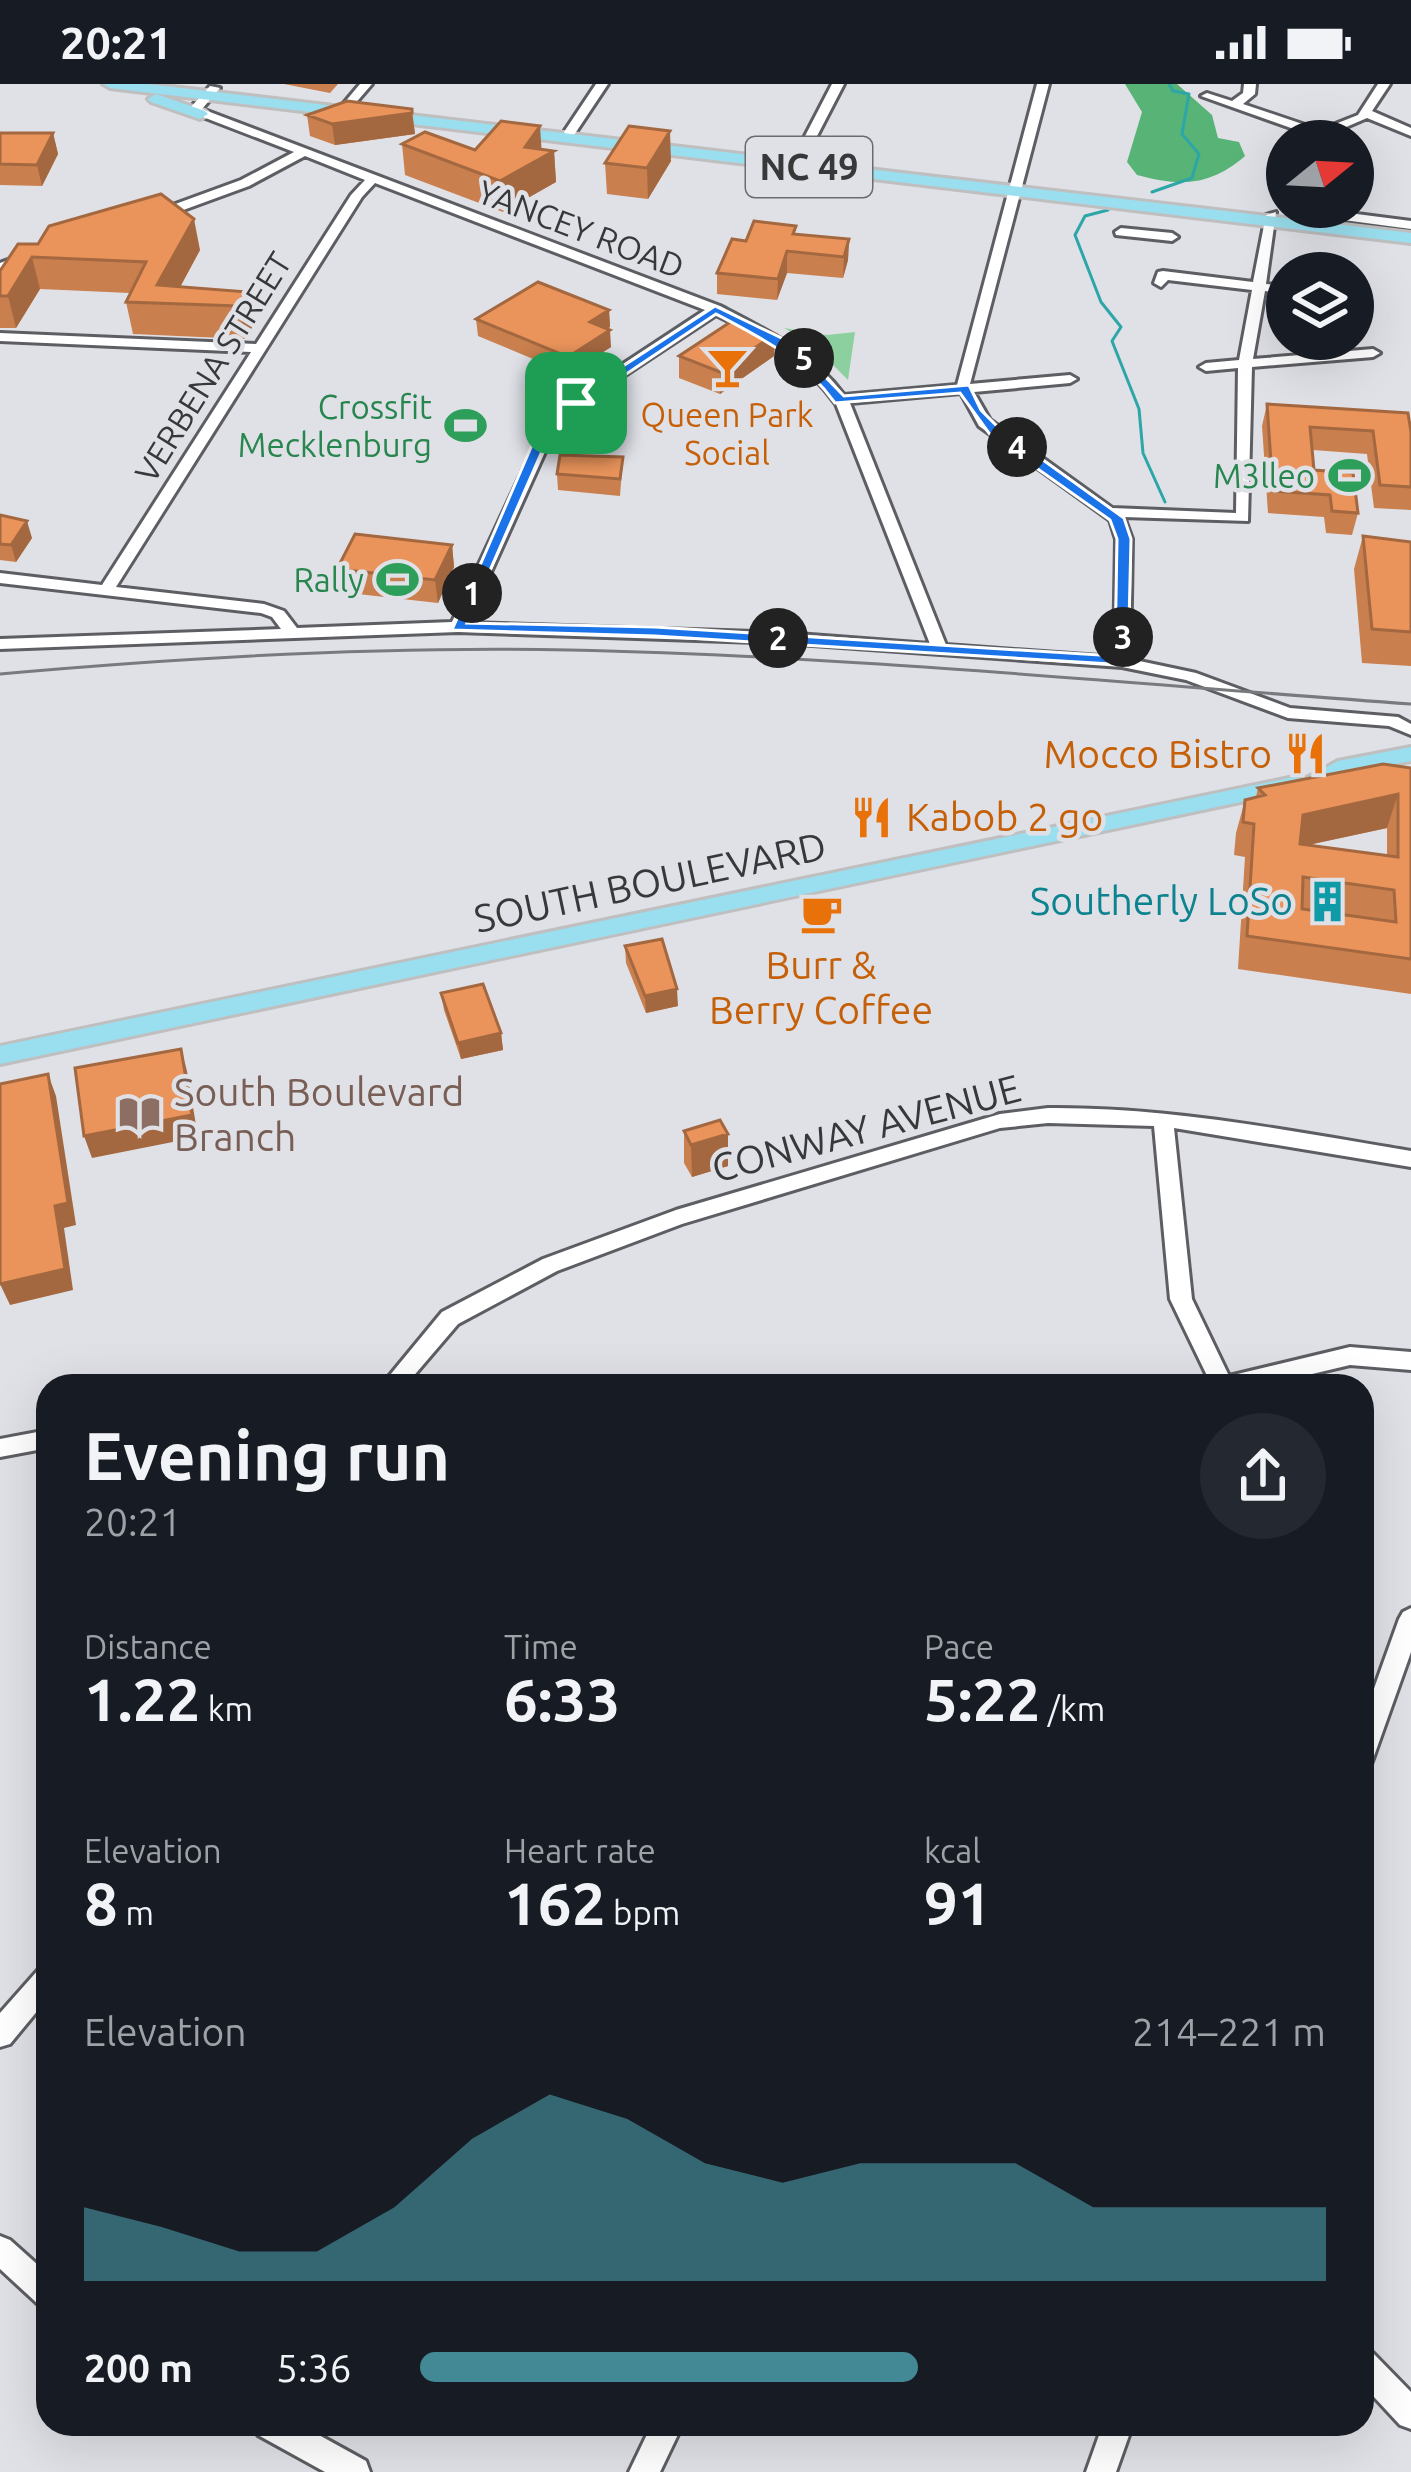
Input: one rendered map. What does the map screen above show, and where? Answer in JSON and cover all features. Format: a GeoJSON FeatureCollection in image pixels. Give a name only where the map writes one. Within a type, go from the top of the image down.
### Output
{"type":"FeatureCollection","features":[{"type":"Feature","properties":{"kind":"main road","name":"NC 49"},"geometry":{"type":"LineString","coordinates":[[111,84],[210,91],[1266,217]]}},
{"type":"Feature","properties":{"kind":"main road"},"geometry":{"type":"LineString","coordinates":[[111,84],[200,114]]}},
{"type":"Feature","properties":{"kind":"main road","name":"NC 49"},"geometry":{"type":"LineString","coordinates":[[179,84],[210,91]]}},
{"type":"Feature","properties":{"kind":"main road","name":"NC 49"},"geometry":{"type":"LineString","coordinates":[[346,108],[798,162]]}},
{"type":"Feature","properties":{"kind":"main road","name":"NC 49"},"geometry":{"type":"LineString","coordinates":[[1374,226],[1411,231]]}},
{"type":"Feature","properties":{"kind":"main road","name":"SOUTH BOULEVARD"},"geometry":{"type":"LineString","coordinates":[[1314,780],[1346,766],[1411,754]]}},
{"type":"Feature","properties":{"kind":"main road","name":"SOUTH BOULEVARD"},"geometry":{"type":"LineString","coordinates":[[0,1055],[1314,780],[1411,769]]}},
{"type":"Feature","properties":{"kind":"street"},"geometry":{"type":"LineString","coordinates":[[346,108],[367,84]]}},
{"type":"Feature","properties":{"kind":"street"},"geometry":{"type":"LineString","coordinates":[[570,132],[602,84]]}},
{"type":"Feature","properties":{"kind":"street"},"geometry":{"type":"LineString","coordinates":[[798,162],[838,84]]}},
{"type":"Feature","properties":{"kind":"street"},"geometry":{"type":"LineString","coordinates":[[1043,84],[964,388],[975,412],[996,433],[1111,512],[1124,539],[1122,662]]}},
{"type":"Feature","properties":{"kind":"street"},"geometry":{"type":"LineString","coordinates":[[1234,105],[1249,94],[1250,84]]}},
{"type":"Feature","properties":{"kind":"street"},"geometry":{"type":"LineString","coordinates":[[1353,120],[1366,113],[1384,84]]}},
{"type":"Feature","properties":{"kind":"street"},"geometry":{"type":"LineString","coordinates":[[200,114],[194,106],[210,91]]}},
{"type":"Feature","properties":{"kind":"street"},"geometry":{"type":"LineString","coordinates":[[1208,96],[1274,120]]}},
{"type":"Feature","properties":{"kind":"street"},"geometry":{"type":"LineString","coordinates":[[1366,113],[1411,131]]}},
{"type":"Feature","properties":{"kind":"street","name":"YANCEY ROAD"},"geometry":{"type":"LineString","coordinates":[[200,114],[715,309],[788,346],[821,374],[840,400],[940,649]]}},
{"type":"Feature","properties":{"kind":"street"},"geometry":{"type":"LineString","coordinates":[[146,219],[245,183],[306,151]]}},
{"type":"Feature","properties":{"kind":"street","name":"VERBENA STREET"},"geometry":{"type":"LineString","coordinates":[[106,591],[374,177]]}},
{"type":"Feature","properties":{"kind":"street"},"geometry":{"type":"LineString","coordinates":[[1111,512],[1243,518],[1246,362],[1269,228]]}},
{"type":"Feature","properties":{"kind":"street"},"geometry":{"type":"LineString","coordinates":[[1120,232],[1173,231],[1162,279],[1266,287]]}},
{"type":"Feature","properties":{"kind":"street"},"geometry":{"type":"LineString","coordinates":[[0,285],[7,275],[0,267],[58,248]]}},
{"type":"Feature","properties":{"kind":"street"},"geometry":{"type":"LineString","coordinates":[[458,627],[548,430],[578,400],[715,309]]}},
{"type":"Feature","properties":{"kind":"street"},"geometry":{"type":"LineString","coordinates":[[0,337],[261,348]]}},
{"type":"Feature","properties":{"kind":"street"},"geometry":{"type":"LineString","coordinates":[[1206,367],[1276,360]]}},
{"type":"Feature","properties":{"kind":"street"},"geometry":{"type":"LineString","coordinates":[[840,400],[1070,380]]}},
{"type":"Feature","properties":{"kind":"street"},"geometry":{"type":"LineString","coordinates":[[0,578],[265,609],[278,614],[291,631]]}},
{"type":"Feature","properties":{"kind":"street"},"geometry":{"type":"LineString","coordinates":[[0,644],[458,627],[655,632],[1172,664],[1295,705],[1411,716]]}},
{"type":"Feature","properties":{"kind":"street"},"geometry":{"type":"LineString","coordinates":[[1122,662],[1190,676],[1288,712],[1392,721],[1411,730]]}},
{"type":"Feature","properties":{"kind":"street","name":"CONWAY AVENUE"},"geometry":{"type":"LineString","coordinates":[[401,1374],[431,1335],[463,1310],[608,1241],[1000,1121],[1046,1116],[1162,1122],[1411,1159]]}},
{"type":"Feature","properties":{"kind":"street"},"geometry":{"type":"LineString","coordinates":[[1162,1122],[1181,1299],[1217,1374]]}},
{"type":"Feature","properties":{"kind":"street"},"geometry":{"type":"LineString","coordinates":[[1274,1374],[1350,1356],[1411,1361]]}},
{"type":"Feature","properties":{"kind":"street"},"geometry":{"type":"LineString","coordinates":[[0,1448],[36,1441]]}},
{"type":"Feature","properties":{"kind":"street"},"geometry":{"type":"LineString","coordinates":[[1374,1722],[1411,1619]]}},
{"type":"Feature","properties":{"kind":"street"},"geometry":{"type":"LineString","coordinates":[[0,2033],[36,1992]]}},
{"type":"Feature","properties":{"kind":"street"},"geometry":{"type":"LineString","coordinates":[[0,2250],[36,2283]]}},
{"type":"Feature","properties":{"kind":"street"},"geometry":{"type":"LineString","coordinates":[[1374,2375],[1411,2414]]}},
{"type":"Feature","properties":{"kind":"street"},"geometry":{"type":"LineString","coordinates":[[290,2436],[355,2472]]}},
{"type":"Feature","properties":{"kind":"street"},"geometry":{"type":"LineString","coordinates":[[644,2472],[662,2436]]}},
{"type":"Feature","properties":{"kind":"street"},"geometry":{"type":"LineString","coordinates":[[1101,2472],[1114,2436]]}},
{"type":"Feature","properties":{"kind":"green space"},"geometry":{"type":"Polygon","coordinates":[[[1125,84],[1177,84],[1212,115],[1218,138],[1239,142],[1245,156],[1220,173],[1194,181],[1137,175],[1127,162],[1142,112],[1125,84]]]}},
{"type":"Feature","properties":{"kind":"green space"},"geometry":{"type":"Polygon","coordinates":[[[784,328],[827,335],[855,332],[848,380],[814,346],[784,328]]]}},
{"type":"Feature","properties":{"kind":"building"},"geometry":{"type":"Polygon","coordinates":[[[347,101],[412,109],[412,113],[332,124],[307,115],[347,101]]]}},
{"type":"Feature","properties":{"kind":"building"},"geometry":{"type":"Polygon","coordinates":[[[501,121],[540,126],[525,147],[554,151],[500,181],[402,144],[425,132],[475,150],[501,121]]]}},
{"type":"Feature","properties":{"kind":"building"},"geometry":{"type":"Polygon","coordinates":[[[629,126],[670,131],[647,168],[605,163],[629,126]]]}},
{"type":"Feature","properties":{"kind":"building"},"geometry":{"type":"Polygon","coordinates":[[[0,133],[53,133],[37,165],[0,164],[0,133]]]}},
{"type":"Feature","properties":{"kind":"building"},"geometry":{"type":"Polygon","coordinates":[[[161,194],[194,219],[157,285],[248,292],[239,306],[126,302],[146,262],[32,257],[8,296],[0,296],[0,271],[18,244],[38,244],[49,226],[161,194]]]}},
{"type":"Feature","properties":{"kind":"building"},"geometry":{"type":"Polygon","coordinates":[[[754,221],[796,226],[793,234],[849,239],[844,257],[787,251],[778,279],[717,273],[732,239],[746,241],[754,221]]]}},
{"type":"Feature","properties":{"kind":"building"},"geometry":{"type":"Polygon","coordinates":[[[538,282],[609,310],[590,322],[610,330],[568,357],[476,319],[538,282]]]}},
{"type":"Feature","properties":{"kind":"building"},"geometry":{"type":"Polygon","coordinates":[[[735,319],[775,334],[720,372],[679,356],[735,319]]]}},
{"type":"Feature","properties":{"kind":"building"},"geometry":{"type":"Polygon","coordinates":[[[1267,404],[1408,413],[1411,487],[1380,485],[1373,431],[1310,427],[1314,470],[1353,473],[1358,513],[1332,511],[1330,495],[1273,491],[1267,404]]]}},
{"type":"Feature","properties":{"kind":"building"},"geometry":{"type":"Polygon","coordinates":[[[560,455],[623,457],[620,479],[557,474],[560,455]]]}},
{"type":"Feature","properties":{"kind":"building"},"geometry":{"type":"Polygon","coordinates":[[[0,515],[27,521],[11,545],[0,544],[0,515]]]}},
{"type":"Feature","properties":{"kind":"building"},"geometry":{"type":"Polygon","coordinates":[[[355,534],[452,545],[435,580],[337,569],[355,534]]]}},
{"type":"Feature","properties":{"kind":"building"},"geometry":{"type":"Polygon","coordinates":[[[1363,536],[1411,542],[1411,632],[1372,629],[1363,536]]]}},
{"type":"Feature","properties":{"kind":"building"},"geometry":{"type":"Polygon","coordinates":[[[1383,764],[1411,768],[1411,959],[1247,936],[1254,824],[1243,822],[1245,800],[1265,795],[1258,788],[1383,764]],[[1398,794],[1303,815],[1300,844],[1398,857],[1398,794]],[[1303,877],[1302,909],[1396,922],[1394,890],[1303,877]]]}},
{"type":"Feature","properties":{"kind":"building"},"geometry":{"type":"Polygon","coordinates":[[[662,939],[677,989],[645,996],[625,946],[662,939]]]}},
{"type":"Feature","properties":{"kind":"building"},"geometry":{"type":"Polygon","coordinates":[[[483,984],[501,1033],[458,1043],[441,993],[483,984]]]}},
{"type":"Feature","properties":{"kind":"building","name":"South Boulevard Branch"},"geometry":{"type":"Polygon","coordinates":[[[181,1049],[192,1115],[84,1136],[75,1068],[181,1049]]]}},
{"type":"Feature","properties":{"kind":"building"},"geometry":{"type":"Polygon","coordinates":[[[48,1074],[68,1203],[55,1206],[65,1269],[0,1284],[0,1084],[48,1074]]]}},
{"type":"Feature","properties":{"kind":"building"},"geometry":{"type":"Polygon","coordinates":[[[720,1120],[728,1134],[691,1145],[684,1131],[720,1120]]]}},
{"type":"Feature","properties":{"kind":"waterway"},"geometry":{"type":"LineString","coordinates":[[1152,192],[1192,178],[1199,154],[1182,134],[1189,94],[1173,91],[1169,84]]}},
{"type":"Feature","properties":{"kind":"waterway"},"geometry":{"type":"LineString","coordinates":[[1108,210],[1085,216],[1075,235],[1101,302],[1121,327],[1112,341],[1139,409],[1143,453],[1165,502]]}},
{"type":"Feature","properties":{"kind":"tram line"},"geometry":{"type":"LineString","coordinates":[[0,674],[285,654],[570,650],[886,664],[1411,704]]}},
{"type":"Feature","properties":{"kind":"place","name":"Queen Park Social"},"geometry":{"type":"Point","coordinates":[727,367]}},
{"type":"Feature","properties":{"kind":"place","name":"Crossfit Mecklenburg"},"geometry":{"type":"Point","coordinates":[466,426]}},
{"type":"Feature","properties":{"kind":"place","name":"M3lleo"},"geometry":{"type":"Point","coordinates":[1349,476]}},
{"type":"Feature","properties":{"kind":"place","name":"Rally"},"geometry":{"type":"Point","coordinates":[398,580]}},
{"type":"Feature","properties":{"kind":"place","name":"Mocco Bistro"},"geometry":{"type":"Point","coordinates":[1306,754]}},
{"type":"Feature","properties":{"kind":"place","name":"Kabob 2 go"},"geometry":{"type":"Point","coordinates":[872,817]}},
{"type":"Feature","properties":{"kind":"place","name":"Southerly LoSo"},"geometry":{"type":"Point","coordinates":[1327,901]}},
{"type":"Feature","properties":{"kind":"place","name":"Burr & Berry Coffee"},"geometry":{"type":"Point","coordinates":[821,913]}},
{"type":"Feature","properties":{"kind":"place","name":"South Boulevard Branch"},"geometry":{"type":"Point","coordinates":[140,1114]}},
{"type":"Feature","properties":{"kind":"route"},"geometry":{"type":"LineString","coordinates":[[715,309],[755,326],[806,359],[840,400],[964,388],[984,423],[1117,518],[1124,539],[1122,662],[784,638],[458,627],[537,448],[576,403],[715,309]]}}]}
